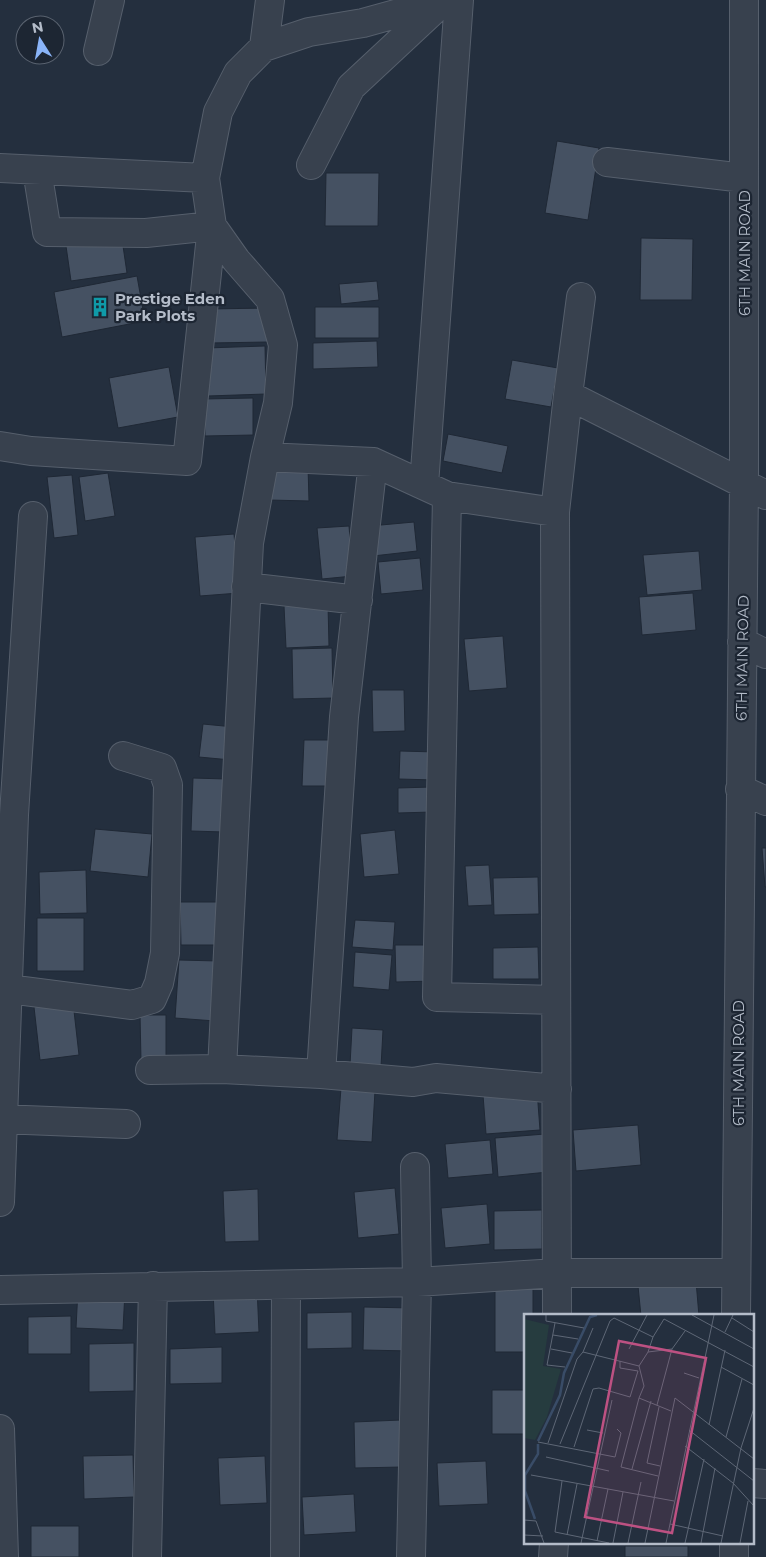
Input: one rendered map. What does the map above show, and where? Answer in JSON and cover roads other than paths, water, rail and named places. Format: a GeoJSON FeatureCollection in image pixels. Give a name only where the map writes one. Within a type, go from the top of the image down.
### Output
{"type":"FeatureCollection","features":[{"type":"Feature","properties":{"kind":"street"},"geometry":{"type":"LineString","coordinates":[[98,51],[110,0]]}},
{"type":"Feature","properties":{"kind":"street"},"geometry":{"type":"LineString","coordinates":[[264,47],[270,0]]}},
{"type":"Feature","properties":{"kind":"street"},"geometry":{"type":"LineString","coordinates":[[0,446],[31,450],[187,461],[212,226],[205,178],[218,112],[238,73],[264,47],[309,32],[363,23],[410,10],[430,0]]}},
{"type":"Feature","properties":{"kind":"street"},"geometry":{"type":"LineString","coordinates":[[311,165],[351,87],[444,0]]}},
{"type":"Feature","properties":{"kind":"street"},"geometry":{"type":"LineString","coordinates":[[459,0],[436,490],[437,997],[556,1000]]}},
{"type":"Feature","properties":{"kind":"street","name":"6TH MAIN ROAD"},"geometry":{"type":"LineString","coordinates":[[736,1314],[742,642],[755,489],[744,178],[744,0]]}},
{"type":"Feature","properties":{"kind":"street"},"geometry":{"type":"LineString","coordinates":[[607,162],[744,178]]}},
{"type":"Feature","properties":{"kind":"street"},"geometry":{"type":"LineString","coordinates":[[0,168],[205,178]]}},
{"type":"Feature","properties":{"kind":"street"},"geometry":{"type":"LineString","coordinates":[[37,170],[47,232],[146,233],[212,226]]}},
{"type":"Feature","properties":{"kind":"street"},"geometry":{"type":"LineString","coordinates":[[212,226],[236,260],[270,299],[283,345],[278,403],[248,543],[222,1069]]}},
{"type":"Feature","properties":{"kind":"street"},"geometry":{"type":"LineString","coordinates":[[556,1314],[555,512],[581,297]]}},
{"type":"Feature","properties":{"kind":"street"},"geometry":{"type":"LineString","coordinates":[[568,395],[755,489]]}},
{"type":"Feature","properties":{"kind":"street"},"geometry":{"type":"LineString","coordinates":[[265,457],[373,462],[436,490],[555,512]]}},
{"type":"Feature","properties":{"kind":"street"},"geometry":{"type":"LineString","coordinates":[[321,1074],[344,718],[373,462]]}},
{"type":"Feature","properties":{"kind":"street"},"geometry":{"type":"LineString","coordinates":[[0,1202],[7,815],[33,516]]}},
{"type":"Feature","properties":{"kind":"street"},"geometry":{"type":"LineString","coordinates":[[246,586],[358,600]]}},
{"type":"Feature","properties":{"kind":"street"},"geometry":{"type":"LineString","coordinates":[[742,642],[766,654]]}},
{"type":"Feature","properties":{"kind":"street"},"geometry":{"type":"LineString","coordinates":[[4,988],[132,1005],[152,999],[159,983],[165,953],[168,785],[162,768],[124,756]]}},
{"type":"Feature","properties":{"kind":"street"},"geometry":{"type":"LineString","coordinates":[[740,789],[766,801]]}},
{"type":"Feature","properties":{"kind":"street"},"geometry":{"type":"LineString","coordinates":[[150,1070],[222,1069],[321,1074],[413,1082],[436,1078],[557,1089]]}},
{"type":"Feature","properties":{"kind":"street"},"geometry":{"type":"LineString","coordinates":[[2,1119],[126,1124]]}},
{"type":"Feature","properties":{"kind":"street"},"geometry":{"type":"LineString","coordinates":[[412,1557],[416,1282],[415,1167]]}},
{"type":"Feature","properties":{"kind":"street"},"geometry":{"type":"LineString","coordinates":[[0,1290],[416,1282],[557,1273],[736,1273]]}},
{"type":"Feature","properties":{"kind":"street"},"geometry":{"type":"LineString","coordinates":[[285,1557],[286,1285]]}},
{"type":"Feature","properties":{"kind":"street"},"geometry":{"type":"LineString","coordinates":[[147,1557],[153,1286]]}},
{"type":"Feature","properties":{"kind":"street"},"geometry":{"type":"LineString","coordinates":[[0,1429],[4,1557]]}},
{"type":"Feature","properties":{"kind":"street"},"geometry":{"type":"LineString","coordinates":[[553,1557],[554,1544]]}},
{"type":"Feature","properties":{"kind":"street"},"geometry":{"type":"LineString","coordinates":[[734,1544],[734,1557]]}},
{"type":"Feature","properties":{"kind":"place","name":"Prestige Eden Park Plots"},"geometry":{"type":"Point","coordinates":[100,307]}}]}
